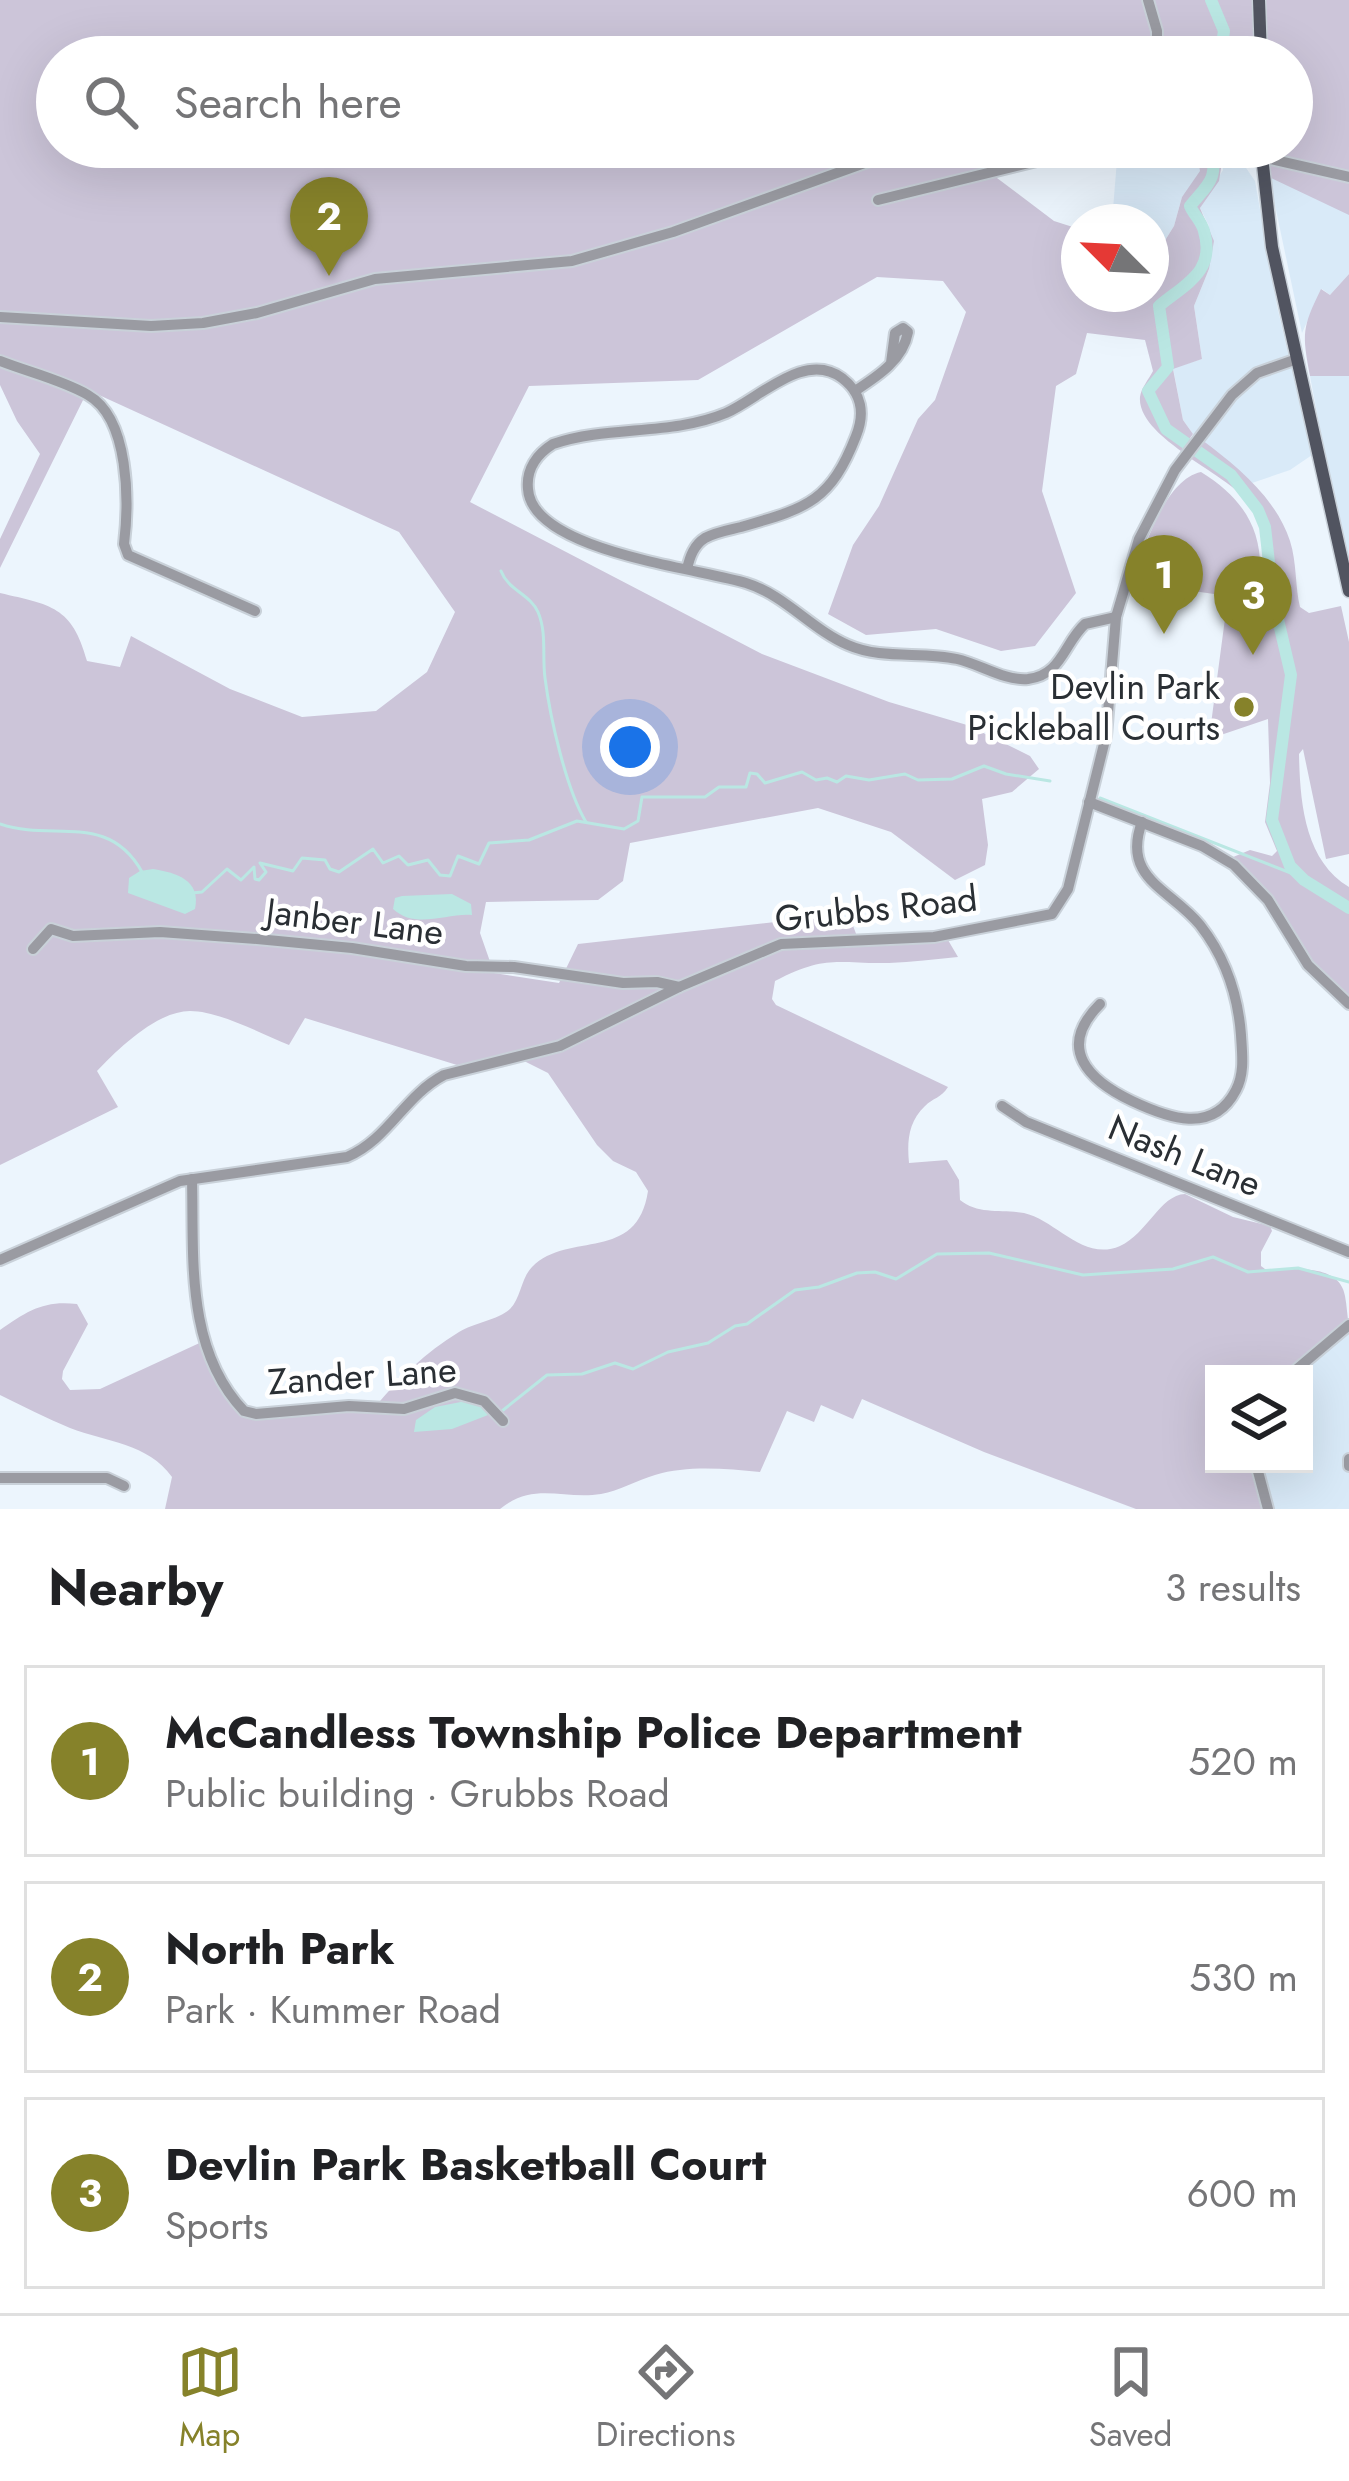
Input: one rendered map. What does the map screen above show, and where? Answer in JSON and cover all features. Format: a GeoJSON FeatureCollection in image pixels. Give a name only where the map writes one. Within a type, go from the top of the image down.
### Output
{"type":"FeatureCollection","features":[{"type":"Feature","properties":{"kind":"main road"},"geometry":{"type":"LineString","coordinates":[[1258,0],[1261,36]]}},
{"type":"Feature","properties":{"kind":"main road"},"geometry":{"type":"LineString","coordinates":[[1262,168],[1267,223],[1349,591]]}},
{"type":"Feature","properties":{"kind":"street"},"geometry":{"type":"LineString","coordinates":[[1148,0],[1157,36]]}},
{"type":"Feature","properties":{"kind":"street"},"geometry":{"type":"LineString","coordinates":[[1313,167],[1349,177]]}},
{"type":"Feature","properties":{"kind":"street"},"geometry":{"type":"LineString","coordinates":[[0,317],[151,326],[203,323],[389,277],[572,261],[673,232],[851,168]]}},
{"type":"Feature","properties":{"kind":"street"},"geometry":{"type":"LineString","coordinates":[[878,200],[1008,168]]}},
{"type":"Feature","properties":{"kind":"street","name":"Grubbs Road"},"geometry":{"type":"LineString","coordinates":[[0,1260],[149,1192],[192,1179],[347,1157],[368,1148],[428,1084],[444,1075],[560,1046],[781,944],[934,937],[1048,916],[1058,909],[1068,890],[1107,728],[1116,617],[1139,539],[1186,454],[1247,380],[1297,358]]}},
{"type":"Feature","properties":{"kind":"street"},"geometry":{"type":"LineString","coordinates":[[0,361],[83,392],[104,410],[125,469],[128,555],[255,611]]}},
{"type":"Feature","properties":{"kind":"street"},"geometry":{"type":"LineString","coordinates":[[855,391],[891,363]]}},
{"type":"Feature","properties":{"kind":"street"},"geometry":{"type":"LineString","coordinates":[[687,568],[692,551],[707,537],[801,509],[830,488],[860,425],[861,406],[855,391],[833,373],[807,370],[714,418],[549,446],[529,474],[528,495],[544,522],[592,544],[768,592],[854,648],[952,658],[1016,679],[1036,677],[1051,670],[1085,624],[1116,617]]}},
{"type":"Feature","properties":{"kind":"street"},"geometry":{"type":"LineString","coordinates":[[1088,802],[1209,850],[1243,872],[1268,900],[1308,965],[1349,1004]]}},
{"type":"Feature","properties":{"kind":"street"},"geometry":{"type":"LineString","coordinates":[[1100,1004],[1087,1020],[1080,1046],[1084,1066],[1101,1085],[1179,1120],[1211,1114],[1234,1094],[1243,1065],[1231,981],[1198,922],[1142,869],[1136,844],[1142,822]]}},
{"type":"Feature","properties":{"kind":"street","name":"Janber Lane"},"geometry":{"type":"LineString","coordinates":[[33,950],[52,928],[73,936],[160,932],[352,948],[466,966],[514,967],[680,987]]}},
{"type":"Feature","properties":{"kind":"street","name":"Nash Lane"},"geometry":{"type":"LineString","coordinates":[[1002,1106],[1025,1122],[1349,1252]]}},
{"type":"Feature","properties":{"kind":"street","name":"Zander Lane"},"geometry":{"type":"LineString","coordinates":[[192,1179],[196,1302],[214,1362],[244,1411],[349,1406],[404,1409],[455,1393],[484,1401],[503,1421]]}},
{"type":"Feature","properties":{"kind":"street"},"geometry":{"type":"LineString","coordinates":[[1302,1365],[1349,1325]]}},
{"type":"Feature","properties":{"kind":"street"},"geometry":{"type":"LineString","coordinates":[[1258,1473],[1268,1509]]}},
{"type":"Feature","properties":{"kind":"street"},"geometry":{"type":"LineString","coordinates":[[0,1478],[107,1478],[124,1486]]}},
{"type":"Feature","properties":{"kind":"shaded area"},"geometry":{"type":"Polygon","coordinates":[[[0,0],[1349,0],[1349,215],[1269,177],[1268,168],[1313,168],[1313,36],[36,36],[36,168],[1003,168],[989,172],[1061,223],[1061,312],[1169,312],[1169,234],[1182,197],[1199,168],[1221,168],[1219,181],[1200,208],[1214,241],[1194,306],[1202,359],[1173,369],[1183,420],[1193,434],[1181,451],[1143,413],[1140,397],[1153,371],[1145,340],[1087,333],[1076,374],[1056,386],[1042,491],[1076,593],[1035,646],[1001,651],[936,629],[866,635],[828,614],[853,545],[879,506],[918,419],[935,400],[966,312],[943,281],[877,277],[698,380],[529,386],[470,502],[762,654],[889,702],[967,725],[1030,756],[1039,769],[1012,792],[982,799],[988,845],[985,865],[955,880],[891,832],[818,808],[630,843],[623,881],[598,900],[486,902],[480,933],[494,973],[559,983],[578,944],[829,916],[852,923],[858,939],[945,935],[958,957],[820,964],[775,981],[772,999],[948,1087],[915,1119],[909,1163],[947,1160],[959,1180],[960,1200],[967,1205],[1024,1213],[1082,1244],[1107,1249],[1130,1240],[1168,1201],[1185,1194],[1233,1217],[1270,1226],[1261,1252],[1265,1269],[1312,1270],[1341,1285],[1349,1325],[1302,1365],[1205,1365],[1205,1473],[1258,1473],[1268,1509],[1136,1509],[984,1452],[862,1399],[853,1419],[821,1405],[814,1422],[787,1411],[760,1472],[681,1470],[601,1494],[525,1496],[500,1509],[165,1509],[172,1477],[151,1457],[70,1428],[0,1395],[0,1330],[36,1308],[65,1303],[77,1304],[88,1324],[63,1371],[62,1379],[70,1390],[100,1389],[206,1340],[214,1362],[248,1413],[375,1407],[435,1348],[510,1309],[528,1272],[547,1256],[616,1237],[630,1228],[641,1214],[648,1191],[636,1172],[613,1161],[597,1145],[548,1073],[510,1054],[457,1065],[305,1018],[289,1045],[227,1019],[190,1011],[152,1024],[97,1071],[118,1107],[0,1165],[0,593],[46,605],[66,618],[87,661],[120,667],[131,636],[230,689],[302,717],[376,711],[427,672],[455,612],[399,532],[88,390],[0,568],[0,539],[40,454],[0,385],[0,0]]]}},
{"type":"Feature","properties":{"kind":"shaded area"},"geometry":{"type":"Polygon","coordinates":[[[1116,168],[1200,168],[1198,180],[1182,197],[1169,234],[1169,204],[1113,204],[1116,168]]]}},
{"type":"Feature","properties":{"kind":"shaded area"},"geometry":{"type":"Polygon","coordinates":[[[1246,168],[1255,181],[1277,306],[1312,455],[1290,470],[1252,483],[1183,420],[1173,368],[1202,359],[1194,306],[1209,269],[1209,226],[1200,208],[1223,170],[1246,168]]]}},
{"type":"Feature","properties":{"kind":"shaded area"},"geometry":{"type":"Polygon","coordinates":[[[1269,177],[1349,184],[1349,274],[1330,295],[1322,289],[1302,333],[1269,177]]]}},
{"type":"Feature","properties":{"kind":"shaded area"},"geometry":{"type":"Polygon","coordinates":[[[1349,274],[1349,376],[1310,376],[1305,331],[1310,313],[1321,289],[1330,295],[1349,274]]]}},
{"type":"Feature","properties":{"kind":"shaded area"},"geometry":{"type":"Polygon","coordinates":[[[1310,376],[1349,376],[1349,558],[1332,493],[1310,376]]]}},
{"type":"Feature","properties":{"kind":"shaded area"},"geometry":{"type":"Polygon","coordinates":[[[1202,440],[1242,472],[1284,525],[1300,607],[1309,613],[1341,606],[1349,642],[1349,854],[1326,859],[1303,749],[1299,754],[1303,810],[1314,845],[1322,861],[1349,887],[1349,1004],[1321,979],[1268,900],[1226,860],[1250,850],[1272,856],[1277,851],[1265,822],[1270,783],[1268,719],[1209,739],[1228,596],[1172,588],[1146,543],[1174,491],[1201,472],[1228,492],[1247,515],[1258,543],[1260,577],[1266,580],[1258,518],[1241,494],[1190,458],[1202,440]]]}},
{"type":"Feature","properties":{"kind":"shaded area"},"geometry":{"type":"Polygon","coordinates":[[[153,869],[191,885],[195,909],[185,914],[128,893],[129,878],[153,869]]]}},
{"type":"Feature","properties":{"kind":"shaded area"},"geometry":{"type":"Polygon","coordinates":[[[452,894],[471,904],[472,915],[421,920],[393,909],[395,898],[402,896],[452,894]]]}},
{"type":"Feature","properties":{"kind":"shaded area"},"geometry":{"type":"Polygon","coordinates":[[[1349,1332],[1349,1509],[1274,1509],[1264,1473],[1313,1473],[1313,1365],[1309,1365],[1349,1332]]]}},
{"type":"Feature","properties":{"kind":"shaded area"},"geometry":{"type":"Polygon","coordinates":[[[471,1400],[488,1415],[452,1429],[414,1432],[416,1420],[435,1407],[471,1400]]]}},
{"type":"Feature","properties":{"kind":"waterway"},"geometry":{"type":"LineString","coordinates":[[1211,0],[1223,36]]}},
{"type":"Feature","properties":{"kind":"waterway"},"geometry":{"type":"LineString","coordinates":[[1214,168],[1190,206],[1203,228],[1206,257],[1196,276],[1159,306],[1168,367],[1148,391],[1166,429],[1231,475],[1265,527],[1273,598],[1291,675],[1272,820],[1290,866],[1349,908]]}},
{"type":"Feature","properties":{"kind":"waterway"},"geometry":{"type":"LineString","coordinates":[[501,571],[541,620],[555,732],[586,822]]}},
{"type":"Feature","properties":{"kind":"waterway"},"geometry":{"type":"LineString","coordinates":[[192,893],[202,892],[227,869],[241,880],[254,867],[259,880],[266,872],[260,863],[293,871],[302,858],[325,860],[339,872],[373,849],[383,863],[399,856],[408,865],[428,860],[440,875],[450,876],[458,856],[479,864],[489,843],[529,840],[577,821],[624,829],[638,821],[642,797],[705,797],[719,787],[746,787],[750,773],[765,783],[802,772],[816,780],[837,782],[846,776],[869,780],[905,774],[918,780],[952,779],[984,766],[1050,781]]}},
{"type":"Feature","properties":{"kind":"waterway"},"geometry":{"type":"LineString","coordinates":[[1100,798],[1301,877]]}},
{"type":"Feature","properties":{"kind":"waterway"},"geometry":{"type":"LineString","coordinates":[[0,824],[96,835],[128,853],[142,872]]}},
{"type":"Feature","properties":{"kind":"waterway"},"geometry":{"type":"LineString","coordinates":[[502,1411],[547,1375],[582,1374],[615,1363],[633,1369],[747,1324],[795,1290],[857,1273],[875,1272],[896,1279],[937,1254],[989,1253],[1083,1275],[1173,1269],[1213,1257],[1248,1272],[1298,1268],[1349,1282]]}},
{"type":"Feature","properties":{"kind":"place","name":"North Park"},"geometry":{"type":"Point","coordinates":[329,276]}},
{"type":"Feature","properties":{"kind":"place","name":"McCandless Township Police Department"},"geometry":{"type":"Point","coordinates":[1164,634]}},
{"type":"Feature","properties":{"kind":"place","name":"Devlin Park Basketball Court"},"geometry":{"type":"Point","coordinates":[1253,655]}},
{"type":"Feature","properties":{"kind":"place","name":"Devlin Park Pickleball Courts"},"geometry":{"type":"Point","coordinates":[1244,707]}}]}
